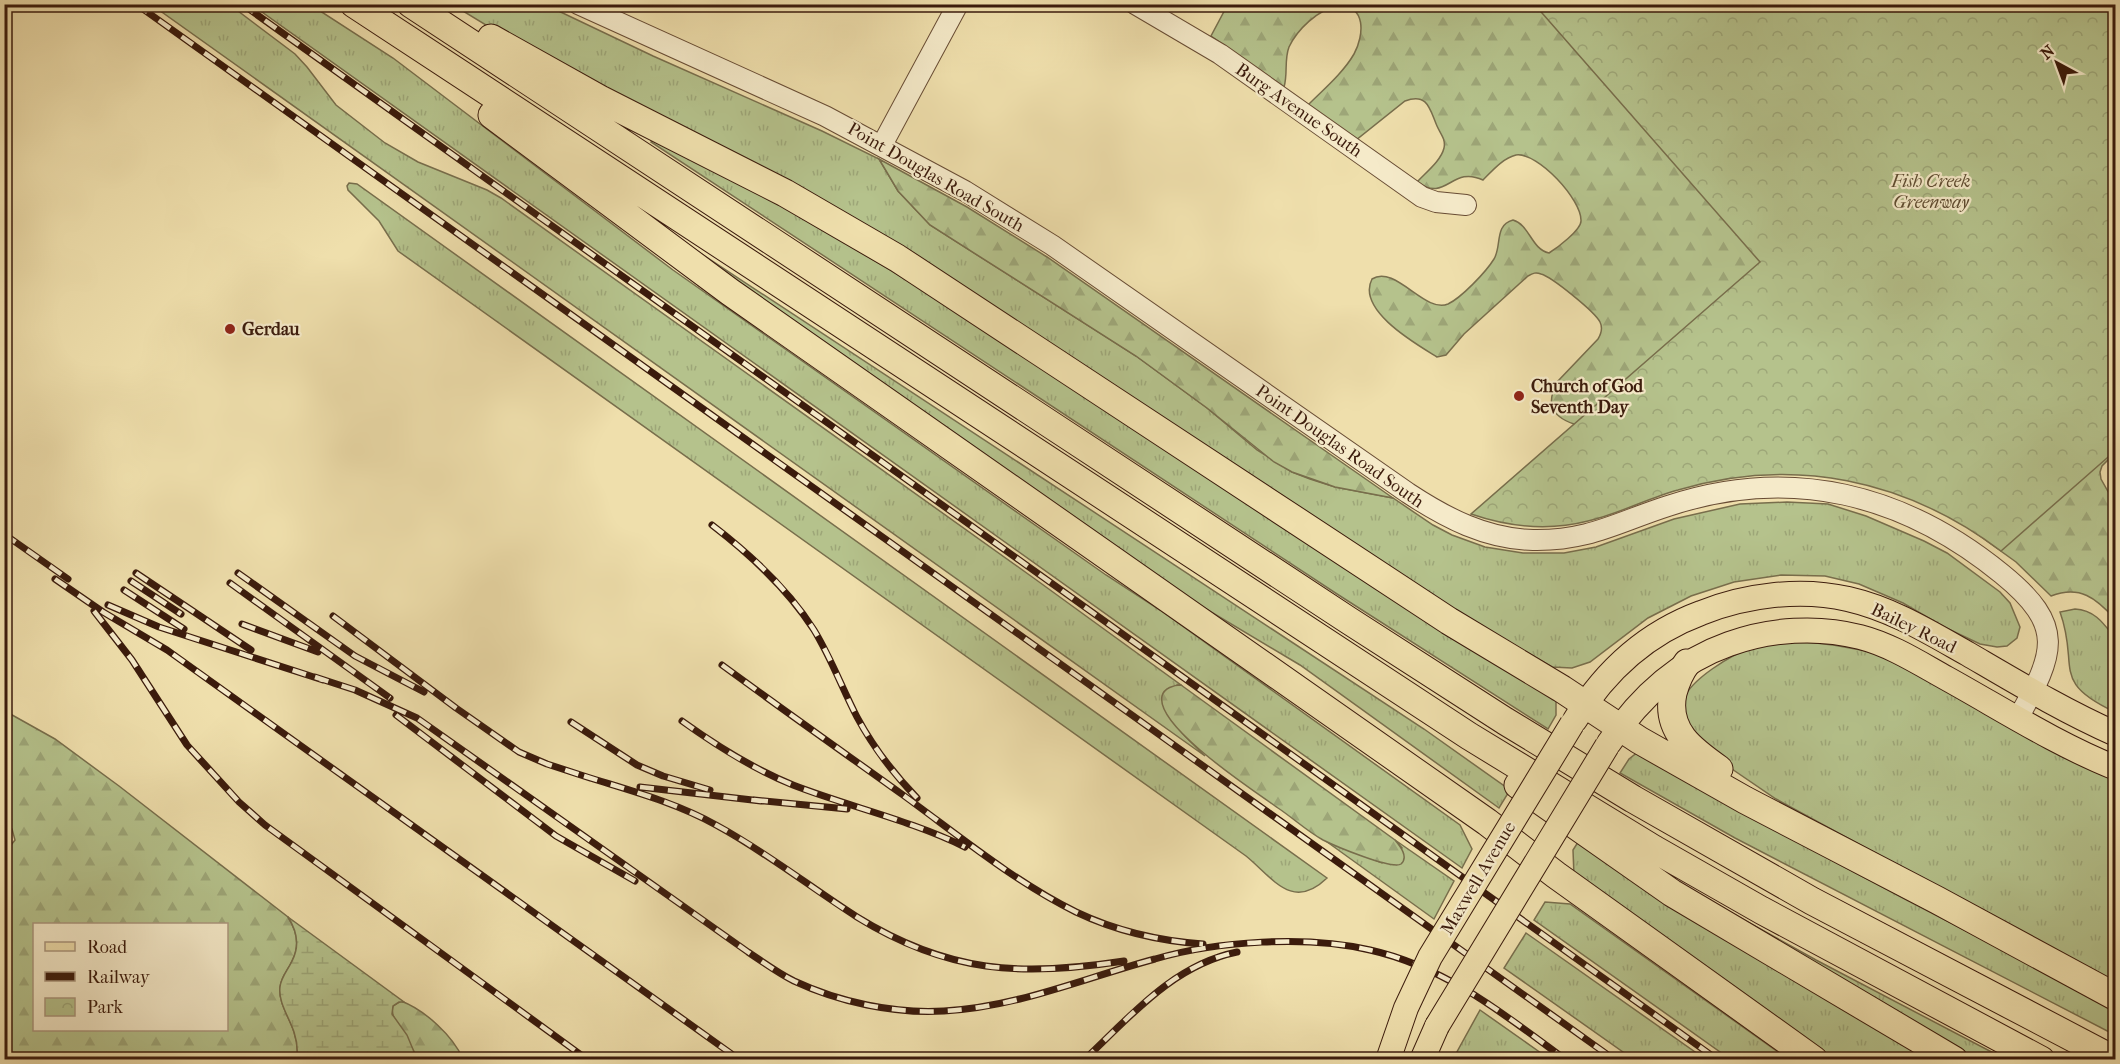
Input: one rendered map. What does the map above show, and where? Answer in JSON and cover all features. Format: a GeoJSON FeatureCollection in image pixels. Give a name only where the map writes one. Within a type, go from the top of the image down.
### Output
{"type":"FeatureCollection","features":[{"type":"Feature","properties":{"kind":"highway"},"geometry":{"type":"LineString","coordinates":[[345,4],[695,267],[1504,835],[1559,877],[1814,1059]]}},
{"type":"Feature","properties":{"kind":"highway"},"geometry":{"type":"LineString","coordinates":[[354,4],[1469,736],[1654,849],[1870,970],[2041,1059]]}},
{"type":"Feature","properties":{"kind":"highway"},"geometry":{"type":"LineString","coordinates":[[411,4],[1329,608],[1505,721],[1633,799],[1812,901],[2115,1059]]}},
{"type":"Feature","properties":{"kind":"highway"},"geometry":{"type":"LineString","coordinates":[[432,4],[600,99],[785,193],[897,258],[1441,616],[1613,737],[1745,800],[2115,997]]}},
{"type":"Feature","properties":{"kind":"highway"},"geometry":{"type":"LineString","coordinates":[[1341,654],[1498,772],[1664,887],[1807,974],[1954,1059]]}},
{"type":"Feature","properties":{"kind":"highway"},"geometry":{"type":"LineString","coordinates":[[1687,663],[1678,679],[1672,706],[1675,726],[1683,740],[1692,749],[1824,841]]}},
{"type":"Feature","properties":{"kind":"main road","name":"Bailey Road"},"geometry":{"type":"LineString","coordinates":[[1578,714],[1605,678],[1624,660],[1643,644],[1674,624],[1728,604],[1760,598],[1800,595],[1848,599],[1895,615],[2115,734]]}},
{"type":"Feature","properties":{"kind":"main road","name":"Bailey Road"},"geometry":{"type":"LineString","coordinates":[[1613,737],[1654,689],[1687,663],[1719,647],[1767,634],[1804,631],[1844,634],[1874,642],[1895,651],[2073,749],[2115,768]]}},
{"type":"Feature","properties":{"kind":"main road","name":"Maxwell Avenue"},"geometry":{"type":"LineString","coordinates":[[1388,1059],[1400,1024],[1423,972],[1578,714]]}},
{"type":"Feature","properties":{"kind":"main road"},"geometry":{"type":"LineString","coordinates":[[1422,1059],[1444,1012],[1613,737]]}},
{"type":"Feature","properties":{"kind":"street","name":"Point Douglas Road South"},"geometry":{"type":"LineString","coordinates":[[578,4],[825,116],[882,145],[1027,229],[1399,487],[1441,514],[1473,528],[1518,539],[1563,539],[1609,529],[1668,506],[1702,496],[1774,487],[1816,489],[1864,498],[1919,520],[1959,542],[1988,562],[2022,591],[2038,610],[2046,626],[2048,646],[2044,669],[2018,718]]}},
{"type":"Feature","properties":{"kind":"street"},"geometry":{"type":"LineString","coordinates":[[882,145],[958,4]]}},
{"type":"Feature","properties":{"kind":"street","name":"Burg Avenue South"},"geometry":{"type":"LineString","coordinates":[[1135,4],[1212,48],[1422,197],[1436,202],[1466,205]]}},
{"type":"Feature","properties":{"kind":"green space","name":"Fish Creek Greenway"},"geometry":{"type":"Polygon","coordinates":[[[1228,4],[2115,5],[2116,452],[2102,466],[2100,472],[2101,479],[2115,504],[2115,619],[2101,605],[2079,593],[2061,593],[2051,596],[2016,562],[1966,526],[1955,494],[1566,421],[1552,407],[1554,389],[1558,381],[1598,339],[1601,326],[1596,317],[1582,303],[1541,274],[1534,273],[1528,276],[1464,334],[1446,355],[1437,357],[1403,335],[1380,314],[1372,302],[1369,291],[1372,279],[1381,276],[1390,278],[1430,302],[1439,305],[1448,304],[1466,291],[1494,259],[1503,226],[1513,220],[1519,223],[1538,247],[1549,253],[1580,225],[1579,212],[1574,201],[1557,179],[1536,161],[1525,156],[1516,155],[1507,159],[1483,180],[1463,177],[1443,187],[1435,188],[1417,182],[1440,158],[1444,145],[1430,109],[1423,101],[1413,99],[1405,101],[1356,140],[1308,105],[1339,74],[1354,54],[1361,30],[1358,15],[1354,10],[1347,7],[1330,9],[1316,16],[1303,27],[1289,47],[1284,87],[1211,36],[1228,4]]]}},
{"type":"Feature","properties":{"kind":"green space"},"geometry":{"type":"Polygon","coordinates":[[[152,5],[230,5],[295,54],[336,105],[385,143],[418,162],[501,198],[1181,685],[1177,685],[1167,713],[1205,756],[152,5]]]}},
{"type":"Feature","properties":{"kind":"green space"},"geometry":{"type":"Polygon","coordinates":[[[252,5],[311,5],[393,58],[673,270],[1106,575],[1160,610],[1460,825],[1472,849],[1462,868],[252,5]]]}},
{"type":"Feature","properties":{"kind":"green space"},"geometry":{"type":"Polygon","coordinates":[[[453,5],[546,5],[879,159],[898,191],[930,225],[1136,356],[1207,408],[1257,450],[1292,472],[1335,487],[1393,498],[1452,535],[1485,547],[1523,553],[1564,553],[1596,547],[1674,519],[1740,504],[1787,502],[1828,504],[1866,516],[1947,553],[2000,592],[2010,603],[2020,627],[2017,638],[2007,646],[1980,644],[1944,627],[1903,603],[1859,584],[1825,576],[1781,575],[1734,582],[1691,596],[1648,618],[1590,662],[1572,668],[1552,667],[1380,567],[453,5]]]}},
{"type":"Feature","properties":{"kind":"green space","name":"Fish Creek Greenway"},"geometry":{"type":"Polygon","coordinates":[[[1535,5],[2115,5],[2115,451],[2001,551],[1964,526],[1926,506],[1887,491],[1847,481],[1806,475],[1764,475],[1721,480],[1667,493],[1600,518],[1559,526],[1514,525],[1471,514],[1760,262],[1535,5]]]}},
{"type":"Feature","properties":{"kind":"green space"},"geometry":{"type":"Polygon","coordinates":[[[656,135],[838,231],[1556,697],[1556,715],[1548,729],[1337,594],[651,142],[656,135]]]}},
{"type":"Feature","properties":{"kind":"green space"},"geometry":{"type":"Polygon","coordinates":[[[879,159],[967,207],[1047,257],[1393,498],[1335,487],[1292,472],[1274,462],[1207,408],[1136,356],[930,225],[898,191],[879,159]]]}},
{"type":"Feature","properties":{"kind":"green space"},"geometry":{"type":"Polygon","coordinates":[[[349,183],[357,184],[1327,878],[1315,888],[1303,892],[1293,892],[1283,888],[1246,856],[398,251],[379,221],[348,190],[349,183]]]}},
{"type":"Feature","properties":{"kind":"green space"},"geometry":{"type":"Polygon","coordinates":[[[659,226],[1424,729],[1510,790],[1499,808],[1300,665],[1161,582],[659,226]]]}},
{"type":"Feature","properties":{"kind":"green space"},"geometry":{"type":"Polygon","coordinates":[[[2075,609],[2094,615],[2115,638],[2115,712],[2081,691],[2070,671],[2068,646],[2060,612],[2075,609]]]}},
{"type":"Feature","properties":{"kind":"green space"},"geometry":{"type":"Polygon","coordinates":[[[1791,642],[1838,646],[1884,656],[2115,778],[2115,990],[1897,865],[1776,799],[1688,735],[1683,703],[1694,684],[1723,662],[1742,652],[1760,646],[1791,642]]]}},
{"type":"Feature","properties":{"kind":"green space"},"geometry":{"type":"Polygon","coordinates":[[[1181,685],[1395,840],[1404,855],[1401,864],[1376,861],[1323,840],[1209,758],[1174,724],[1164,709],[1163,693],[1181,685]]]}},
{"type":"Feature","properties":{"kind":"green space"},"geometry":{"type":"Polygon","coordinates":[[[5,711],[55,739],[288,917],[294,928],[297,944],[282,980],[280,993],[282,1004],[295,1035],[297,1059],[5,1059],[4,854],[15,840],[12,829],[5,821],[5,711]]]}},
{"type":"Feature","properties":{"kind":"green space"},"geometry":{"type":"Polygon","coordinates":[[[1638,752],[1874,883],[2115,1005],[2115,1035],[1735,838],[1620,773],[1629,759],[1638,752]]]}},
{"type":"Feature","properties":{"kind":"green space"},"geometry":{"type":"Polygon","coordinates":[[[1323,839],[1382,863],[1402,848],[1395,840],[1454,881],[1434,919],[1323,839]]]}},
{"type":"Feature","properties":{"kind":"green space"},"geometry":{"type":"Polygon","coordinates":[[[1580,839],[1936,1059],[1828,1059],[1574,876],[1573,850],[1580,839]]]}},
{"type":"Feature","properties":{"kind":"green space"},"geometry":{"type":"Polygon","coordinates":[[[1685,887],[1816,960],[2005,1059],[1975,1059],[1910,1025],[1685,887]]]}},
{"type":"Feature","properties":{"kind":"green space"},"geometry":{"type":"Polygon","coordinates":[[[1545,902],[1570,904],[1788,1059],[1730,1059],[1534,920],[1545,902]]]}},
{"type":"Feature","properties":{"kind":"green space"},"geometry":{"type":"Polygon","coordinates":[[[288,917],[404,1002],[393,1006],[392,1014],[407,1035],[417,1059],[297,1059],[295,1035],[282,1004],[280,993],[282,980],[297,944],[294,928],[288,917]]]}},
{"type":"Feature","properties":{"kind":"green space"},"geometry":{"type":"Polygon","coordinates":[[[1526,933],[1705,1059],[1633,1059],[1504,968],[1526,933]]]}},
{"type":"Feature","properties":{"kind":"green space"},"geometry":{"type":"Polygon","coordinates":[[[401,1001],[429,1017],[445,1033],[463,1059],[417,1059],[392,1012],[393,1006],[401,1001]]]}},
{"type":"Feature","properties":{"kind":"green space"},"geometry":{"type":"Polygon","coordinates":[[[1480,1010],[1541,1053],[1550,1059],[1453,1059],[1480,1010]]]}},
{"type":"Feature","properties":{"kind":"railway"},"geometry":{"type":"LineString","coordinates":[[136,4],[1615,1060]]}},
{"type":"Feature","properties":{"kind":"railway"},"geometry":{"type":"LineString","coordinates":[[242,4],[1718,1060]]}},
{"type":"Feature","properties":{"kind":"railway"},"geometry":{"type":"LineString","coordinates":[[712,525],[768,573],[804,615],[820,641],[870,739],[917,798]]}},
{"type":"Feature","properties":{"kind":"railway"},"geometry":{"type":"LineString","coordinates":[[4,534],[68,579]]}},
{"type":"Feature","properties":{"kind":"railway"},"geometry":{"type":"LineString","coordinates":[[136,573],[251,650]]}},
{"type":"Feature","properties":{"kind":"railway"},"geometry":{"type":"LineString","coordinates":[[238,573],[355,656],[424,692]]}},
{"type":"Feature","properties":{"kind":"railway"},"geometry":{"type":"LineString","coordinates":[[55,579],[103,612],[167,650],[740,1060]]}},
{"type":"Feature","properties":{"kind":"railway"},"geometry":{"type":"LineString","coordinates":[[131,581],[181,614]]}},
{"type":"Feature","properties":{"kind":"railway"},"geometry":{"type":"LineString","coordinates":[[230,583],[390,698]]}},
{"type":"Feature","properties":{"kind":"railway"},"geometry":{"type":"LineString","coordinates":[[124,590],[184,629]]}},
{"type":"Feature","properties":{"kind":"railway"},"geometry":{"type":"LineString","coordinates":[[108,605],[159,627],[323,680]]}},
{"type":"Feature","properties":{"kind":"railway"},"geometry":{"type":"LineString","coordinates":[[94,611],[132,660],[187,745],[239,802],[265,825],[588,1060]]}},
{"type":"Feature","properties":{"kind":"railway"},"geometry":{"type":"LineString","coordinates":[[333,616],[519,752],[590,778]]}},
{"type":"Feature","properties":{"kind":"railway"},"geometry":{"type":"LineString","coordinates":[[242,624],[318,652]]}},
{"type":"Feature","properties":{"kind":"railway"},"geometry":{"type":"LineString","coordinates":[[722,665],[987,857],[1053,900],[1091,919],[1122,930],[1154,938],[1203,944]]}},
{"type":"Feature","properties":{"kind":"railway"},"geometry":{"type":"LineString","coordinates":[[315,677],[355,690],[417,718],[782,975],[848,1001],[906,1011],[971,1008],[1025,998],[1179,953],[1205,948],[1262,942],[1345,945],[1398,958],[1449,980],[1497,1010],[1566,1060]]}},
{"type":"Feature","properties":{"kind":"railway"},"geometry":{"type":"LineString","coordinates":[[396,715],[556,836],[635,881]]}},
{"type":"Feature","properties":{"kind":"railway"},"geometry":{"type":"LineString","coordinates":[[682,721],[736,756],[778,779],[901,821],[965,847]]}},
{"type":"Feature","properties":{"kind":"railway"},"geometry":{"type":"LineString","coordinates":[[571,722],[637,765],[663,776],[710,790]]}},
{"type":"Feature","properties":{"kind":"railway"},"geometry":{"type":"LineString","coordinates":[[584,776],[651,797],[700,817],[753,847],[857,917],[890,936],[923,950],[954,960],[1018,969],[1052,969],[1124,961]]}},
{"type":"Feature","properties":{"kind":"railway"},"geometry":{"type":"LineString","coordinates":[[640,787],[761,801]]}},
{"type":"Feature","properties":{"kind":"railway"},"geometry":{"type":"LineString","coordinates":[[754,800],[847,809]]}},
{"type":"Feature","properties":{"kind":"railway"},"geometry":{"type":"LineString","coordinates":[[1084,1060],[1136,1010],[1173,981],[1193,968],[1237,952]]}},
{"type":"Feature","properties":{"kind":"place","name":"Gerdau"},"geometry":{"type":"Point","coordinates":[230,329]}},
{"type":"Feature","properties":{"kind":"place","name":"Church of God Seventh Day"},"geometry":{"type":"Point","coordinates":[1519,396]}}]}
